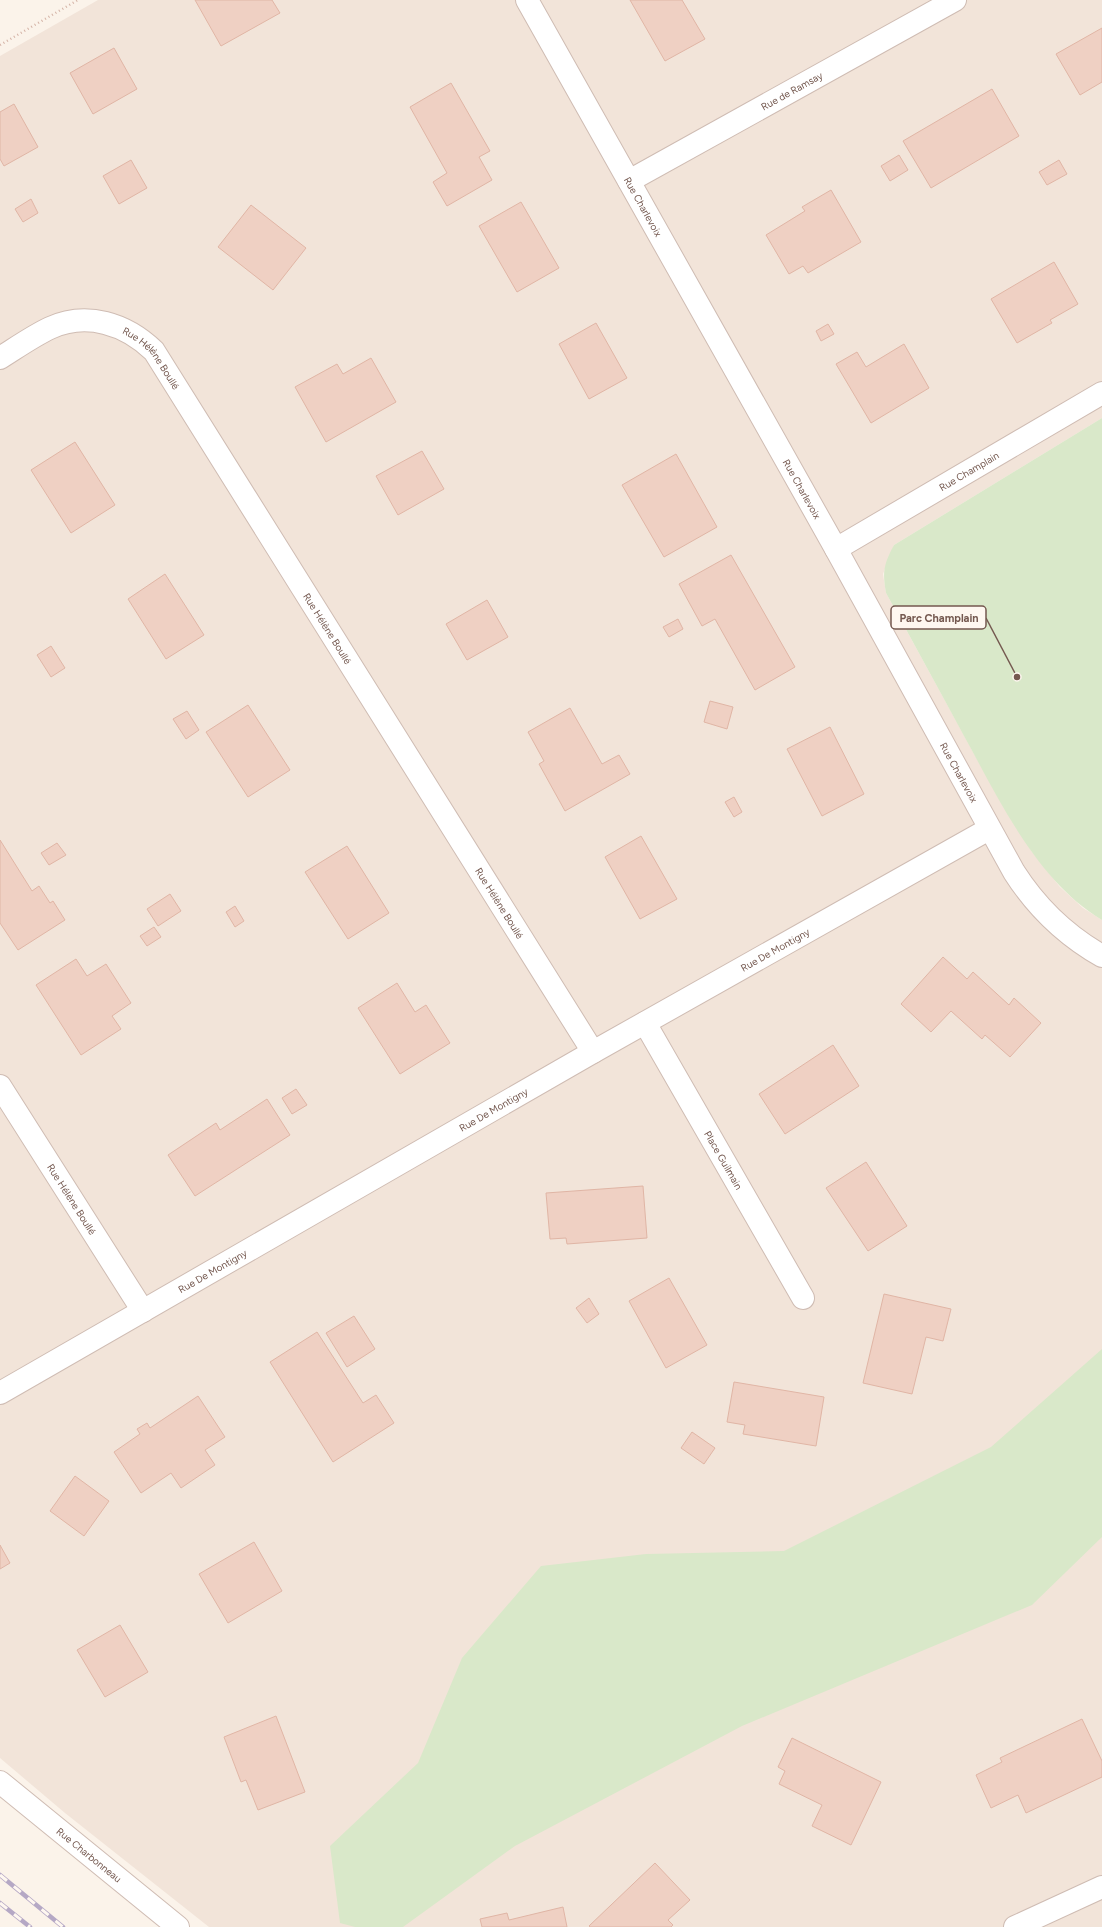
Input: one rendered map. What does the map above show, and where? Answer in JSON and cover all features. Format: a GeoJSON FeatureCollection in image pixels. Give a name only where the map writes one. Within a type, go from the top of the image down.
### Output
{"type":"FeatureCollection","features":[{"type":"Feature","properties":{"kind":"street","name":"Rue Charlevoix"},"geometry":{"type":"LineString","coordinates":[[527,0],[836,549],[1014,872],[1037,905],[1067,934],[1102,956]]}},
{"type":"Feature","properties":{"kind":"street","name":"Rue de Ramsay"},"geometry":{"type":"LineString","coordinates":[[629,181],[955,0]]}},
{"type":"Feature","properties":{"kind":"street","name":"Rue Hélène Boullé"},"geometry":{"type":"LineString","coordinates":[[0,358],[50,328],[75,321],[87,320],[112,324],[124,328],[154,351],[593,1052]]}},
{"type":"Feature","properties":{"kind":"street","name":"Rue Champlain"},"geometry":{"type":"LineString","coordinates":[[836,549],[1102,393]]}},
{"type":"Feature","properties":{"kind":"street","name":"Rue De Montigny"},"geometry":{"type":"LineString","coordinates":[[0,1394],[593,1052],[989,829]]}},
{"type":"Feature","properties":{"kind":"street","name":"Place Guilmain"},"geometry":{"type":"LineString","coordinates":[[645,1023],[803,1298]]}},
{"type":"Feature","properties":{"kind":"street","name":"Rue Hélène Boullé"},"geometry":{"type":"LineString","coordinates":[[0,1086],[143,1311]]}},
{"type":"Feature","properties":{"kind":"street","name":"Rue Charbonneau"},"geometry":{"type":"LineString","coordinates":[[0,1782],[178,1927]]}},
{"type":"Feature","properties":{"kind":"street"},"geometry":{"type":"LineString","coordinates":[[1015,1927],[1102,1886]]}},
{"type":"Feature","properties":{"kind":"path"},"geometry":{"type":"LineString","coordinates":[[0,44],[78,0]]}},
{"type":"Feature","properties":{"kind":"shaded area"},"geometry":{"type":"Polygon","coordinates":[[[98,0],[1102,0],[1102,418],[894,545],[883,574],[886,593],[978,761],[1032,852],[1060,887],[1083,908],[1102,920],[1102,1927],[209,1927],[65,1813],[0,1758],[0,56],[98,0]]]}},
{"type":"Feature","properties":{"kind":"green space"},"geometry":{"type":"Polygon","coordinates":[[[1102,418],[1102,920],[1079,903],[1058,884],[1039,861],[1006,812],[886,593],[884,573],[888,557],[894,545],[1102,418]]]}},
{"type":"Feature","properties":{"kind":"green space"},"geometry":{"type":"Polygon","coordinates":[[[1102,1349],[1102,1537],[1032,1605],[742,1726],[515,1846],[403,1927],[355,1927],[340,1923],[330,1846],[418,1763],[462,1658],[541,1566],[646,1554],[784,1551],[991,1447],[1102,1349]]]}},
{"type":"Feature","properties":{"kind":"building"},"geometry":{"type":"Polygon","coordinates":[[[195,0],[272,0],[280,13],[221,46],[195,0]]]}},
{"type":"Feature","properties":{"kind":"building"},"geometry":{"type":"Polygon","coordinates":[[[630,0],[682,0],[705,39],[665,61],[630,0]]]}},
{"type":"Feature","properties":{"kind":"building"},"geometry":{"type":"Polygon","coordinates":[[[1102,28],[1102,82],[1080,95],[1056,54],[1102,28]]]}},
{"type":"Feature","properties":{"kind":"building"},"geometry":{"type":"Polygon","coordinates":[[[114,48],[137,89],[93,114],[70,73],[114,48]]]}},
{"type":"Feature","properties":{"kind":"building"},"geometry":{"type":"Polygon","coordinates":[[[451,83],[490,151],[479,157],[492,180],[447,206],[433,182],[447,173],[410,107],[451,83]]]}},
{"type":"Feature","properties":{"kind":"building"},"geometry":{"type":"Polygon","coordinates":[[[992,89],[1019,136],[931,188],[903,141],[992,89]]]}},
{"type":"Feature","properties":{"kind":"building"},"geometry":{"type":"Polygon","coordinates":[[[14,104],[38,147],[4,166],[0,159],[0,112],[14,104]]]}},
{"type":"Feature","properties":{"kind":"building"},"geometry":{"type":"Polygon","coordinates":[[[899,155],[908,170],[890,181],[881,166],[899,155]]]}},
{"type":"Feature","properties":{"kind":"building"},"geometry":{"type":"Polygon","coordinates":[[[131,160],[147,188],[119,204],[103,176],[131,160]]]}},
{"type":"Feature","properties":{"kind":"building"},"geometry":{"type":"Polygon","coordinates":[[[1059,160],[1067,174],[1047,185],[1039,172],[1059,160]]]}},
{"type":"Feature","properties":{"kind":"building"},"geometry":{"type":"Polygon","coordinates":[[[831,190],[861,242],[808,273],[803,266],[789,274],[766,235],[805,211],[802,207],[831,190]]]}},
{"type":"Feature","properties":{"kind":"building"},"geometry":{"type":"Polygon","coordinates":[[[31,199],[38,213],[23,222],[15,209],[31,199]]]}},
{"type":"Feature","properties":{"kind":"building"},"geometry":{"type":"Polygon","coordinates":[[[521,202],[559,268],[517,292],[479,226],[521,202]]]}},
{"type":"Feature","properties":{"kind":"building"},"geometry":{"type":"Polygon","coordinates":[[[251,205],[306,248],[273,290],[218,247],[251,205]]]}},
{"type":"Feature","properties":{"kind":"building"},"geometry":{"type":"Polygon","coordinates":[[[1054,262],[1078,304],[1050,320],[1052,323],[1017,343],[991,299],[1054,262]]]}},
{"type":"Feature","properties":{"kind":"building"},"geometry":{"type":"Polygon","coordinates":[[[596,323],[627,378],[589,399],[559,344],[596,323]]]}},
{"type":"Feature","properties":{"kind":"building"},"geometry":{"type":"Polygon","coordinates":[[[828,324],[834,334],[821,341],[816,331],[828,324]]]}},
{"type":"Feature","properties":{"kind":"building"},"geometry":{"type":"Polygon","coordinates":[[[904,344],[929,388],[871,423],[836,364],[857,352],[866,367],[904,344]]]}},
{"type":"Feature","properties":{"kind":"building"},"geometry":{"type":"Polygon","coordinates":[[[371,358],[396,402],[326,442],[295,387],[337,364],[343,374],[371,358]]]}},
{"type":"Feature","properties":{"kind":"building"},"geometry":{"type":"Polygon","coordinates":[[[75,442],[115,505],[71,533],[31,470],[75,442]]]}},
{"type":"Feature","properties":{"kind":"building"},"geometry":{"type":"Polygon","coordinates":[[[422,451],[444,489],[398,515],[376,476],[422,451]]]}},
{"type":"Feature","properties":{"kind":"building"},"geometry":{"type":"Polygon","coordinates":[[[676,454],[717,527],[664,557],[622,485],[676,454]]]}},
{"type":"Feature","properties":{"kind":"building"},"geometry":{"type":"Polygon","coordinates":[[[731,555],[795,667],[755,690],[715,619],[702,626],[679,584],[731,555]]]}},
{"type":"Feature","properties":{"kind":"building"},"geometry":{"type":"Polygon","coordinates":[[[165,574],[204,635],[166,659],[128,599],[165,574]]]}},
{"type":"Feature","properties":{"kind":"building"},"geometry":{"type":"Polygon","coordinates":[[[487,600],[508,637],[467,660],[446,624],[487,600]]]}},
{"type":"Feature","properties":{"kind":"building"},"geometry":{"type":"Polygon","coordinates":[[[678,619],[683,629],[669,637],[663,627],[678,619]]]}},
{"type":"Feature","properties":{"kind":"building"},"geometry":{"type":"Polygon","coordinates":[[[51,646],[65,668],[51,677],[37,655],[51,646]]]}},
{"type":"Feature","properties":{"kind":"building"},"geometry":{"type":"Polygon","coordinates":[[[710,701],[733,707],[727,729],[704,722],[710,701]]]}},
{"type":"Feature","properties":{"kind":"building"},"geometry":{"type":"Polygon","coordinates":[[[248,705],[290,770],[248,797],[206,732],[248,705]]]}},
{"type":"Feature","properties":{"kind":"building"},"geometry":{"type":"Polygon","coordinates":[[[570,708],[602,764],[619,755],[630,774],[565,811],[539,764],[544,761],[528,732],[570,708]]]}},
{"type":"Feature","properties":{"kind":"building"},"geometry":{"type":"Polygon","coordinates":[[[187,711],[199,730],[186,739],[173,719],[187,711]]]}},
{"type":"Feature","properties":{"kind":"building"},"geometry":{"type":"Polygon","coordinates":[[[830,727],[864,794],[822,816],[787,749],[830,727]]]}},
{"type":"Feature","properties":{"kind":"building"},"geometry":{"type":"Polygon","coordinates":[[[734,797],[742,812],[734,817],[725,802],[734,797]]]}},
{"type":"Feature","properties":{"kind":"building"},"geometry":{"type":"Polygon","coordinates":[[[641,836],[677,899],[640,919],[605,857],[641,836]]]}},
{"type":"Feature","properties":{"kind":"building"},"geometry":{"type":"Polygon","coordinates":[[[0,840],[32,891],[39,886],[50,903],[53,901],[65,920],[18,950],[0,923],[0,840]]]}},
{"type":"Feature","properties":{"kind":"building"},"geometry":{"type":"Polygon","coordinates":[[[57,843],[66,855],[49,865],[41,853],[57,843]]]}},
{"type":"Feature","properties":{"kind":"building"},"geometry":{"type":"Polygon","coordinates":[[[347,846],[389,913],[348,939],[305,872],[347,846]]]}},
{"type":"Feature","properties":{"kind":"building"},"geometry":{"type":"Polygon","coordinates":[[[170,894],[181,911],[158,926],[147,909],[170,894]]]}},
{"type":"Feature","properties":{"kind":"building"},"geometry":{"type":"Polygon","coordinates":[[[235,906],[244,921],[235,927],[226,912],[235,906]]]}},
{"type":"Feature","properties":{"kind":"building"},"geometry":{"type":"Polygon","coordinates":[[[154,927],[161,937],[147,946],[140,936],[154,927]]]}},
{"type":"Feature","properties":{"kind":"building"},"geometry":{"type":"Polygon","coordinates":[[[943,957],[967,979],[973,972],[1009,1005],[1014,998],[1041,1023],[1010,1057],[985,1035],[982,1039],[951,1011],[931,1032],[901,1004],[943,957]]]}},
{"type":"Feature","properties":{"kind":"building"},"geometry":{"type":"Polygon","coordinates":[[[76,959],[87,976],[106,964],[131,1003],[112,1016],[121,1029],[81,1055],[36,985],[76,959]]]}},
{"type":"Feature","properties":{"kind":"building"},"geometry":{"type":"Polygon","coordinates":[[[397,983],[415,1012],[426,1005],[450,1043],[400,1074],[358,1008],[397,983]]]}},
{"type":"Feature","properties":{"kind":"building"},"geometry":{"type":"Polygon","coordinates":[[[833,1045],[859,1086],[785,1134],[759,1094],[833,1045]]]}},
{"type":"Feature","properties":{"kind":"building"},"geometry":{"type":"Polygon","coordinates":[[[296,1089],[307,1105],[292,1114],[282,1098],[296,1089]]]}},
{"type":"Feature","properties":{"kind":"building"},"geometry":{"type":"Polygon","coordinates":[[[267,1099],[290,1135],[195,1196],[168,1155],[216,1123],[220,1130],[267,1099]]]}},
{"type":"Feature","properties":{"kind":"building"},"geometry":{"type":"Polygon","coordinates":[[[866,1162],[907,1226],[868,1251],[826,1188],[866,1162]]]}},
{"type":"Feature","properties":{"kind":"building"},"geometry":{"type":"Polygon","coordinates":[[[643,1186],[647,1238],[567,1244],[566,1238],[550,1239],[546,1193],[643,1186]]]}},
{"type":"Feature","properties":{"kind":"building"},"geometry":{"type":"Polygon","coordinates":[[[669,1278],[707,1345],[666,1368],[629,1301],[669,1278]]]}},
{"type":"Feature","properties":{"kind":"building"},"geometry":{"type":"Polygon","coordinates":[[[884,1294],[951,1309],[943,1341],[926,1337],[912,1394],[863,1383],[884,1294]]]}},
{"type":"Feature","properties":{"kind":"building"},"geometry":{"type":"Polygon","coordinates":[[[589,1298],[599,1314],[587,1323],[576,1308],[589,1298]]]}},
{"type":"Feature","properties":{"kind":"building"},"geometry":{"type":"Polygon","coordinates":[[[354,1316],[375,1349],[347,1367],[326,1333],[354,1316]]]}},
{"type":"Feature","properties":{"kind":"building"},"geometry":{"type":"Polygon","coordinates":[[[317,1332],[363,1403],[376,1395],[394,1423],[333,1462],[270,1362],[317,1332]]]}},
{"type":"Feature","properties":{"kind":"building"},"geometry":{"type":"Polygon","coordinates":[[[734,1382],[824,1397],[816,1446],[743,1434],[745,1425],[727,1422],[734,1382]]]}},
{"type":"Feature","properties":{"kind":"building"},"geometry":{"type":"Polygon","coordinates":[[[198,1396],[225,1437],[205,1450],[215,1465],[181,1488],[171,1473],[141,1493],[114,1452],[140,1434],[137,1429],[147,1423],[150,1428],[198,1396]]]}},
{"type":"Feature","properties":{"kind":"building"},"geometry":{"type":"Polygon","coordinates":[[[692,1432],[715,1448],[704,1464],[681,1448],[692,1432]]]}},
{"type":"Feature","properties":{"kind":"building"},"geometry":{"type":"Polygon","coordinates":[[[75,1476],[109,1501],[84,1536],[50,1511],[75,1476]]]}},
{"type":"Feature","properties":{"kind":"building"},"geometry":{"type":"Polygon","coordinates":[[[254,1542],[282,1591],[228,1623],[199,1574],[254,1542]]]}},
{"type":"Feature","properties":{"kind":"building"},"geometry":{"type":"Polygon","coordinates":[[[0,1545],[10,1563],[0,1569],[0,1545]]]}},
{"type":"Feature","properties":{"kind":"building"},"geometry":{"type":"Polygon","coordinates":[[[120,1625],[148,1672],[105,1697],[77,1650],[120,1625]]]}},
{"type":"Feature","properties":{"kind":"building"},"geometry":{"type":"Polygon","coordinates":[[[276,1716],[305,1792],[258,1810],[246,1780],[241,1782],[224,1737],[276,1716]]]}},
{"type":"Feature","properties":{"kind":"building"},"geometry":{"type":"Polygon","coordinates":[[[1082,1719],[1102,1761],[1102,1777],[1026,1813],[1018,1795],[991,1808],[976,1775],[1002,1762],[1000,1758],[1082,1719]]]}},
{"type":"Feature","properties":{"kind":"building"},"geometry":{"type":"Polygon","coordinates":[[[792,1738],[881,1782],[851,1845],[812,1826],[822,1805],[779,1784],[785,1771],[778,1767],[792,1738]]]}},
{"type":"Feature","properties":{"kind":"building"},"geometry":{"type":"Polygon","coordinates":[[[655,1863],[690,1900],[668,1920],[673,1925],[671,1927],[589,1926],[655,1863]]]}},
{"type":"Feature","properties":{"kind":"building"},"geometry":{"type":"Polygon","coordinates":[[[563,1907],[567,1927],[482,1927],[480,1919],[507,1913],[509,1920],[563,1907]]]}},
{"type":"Feature","properties":{"kind":"railway"},"geometry":{"type":"LineString","coordinates":[[0,1875],[63,1927]]}},
{"type":"Feature","properties":{"kind":"railway"},"geometry":{"type":"LineString","coordinates":[[0,1903],[30,1927]]}},
{"type":"Feature","properties":{"kind":"place","name":"Parc Champlain"},"geometry":{"type":"Point","coordinates":[1017,677]}}]}
